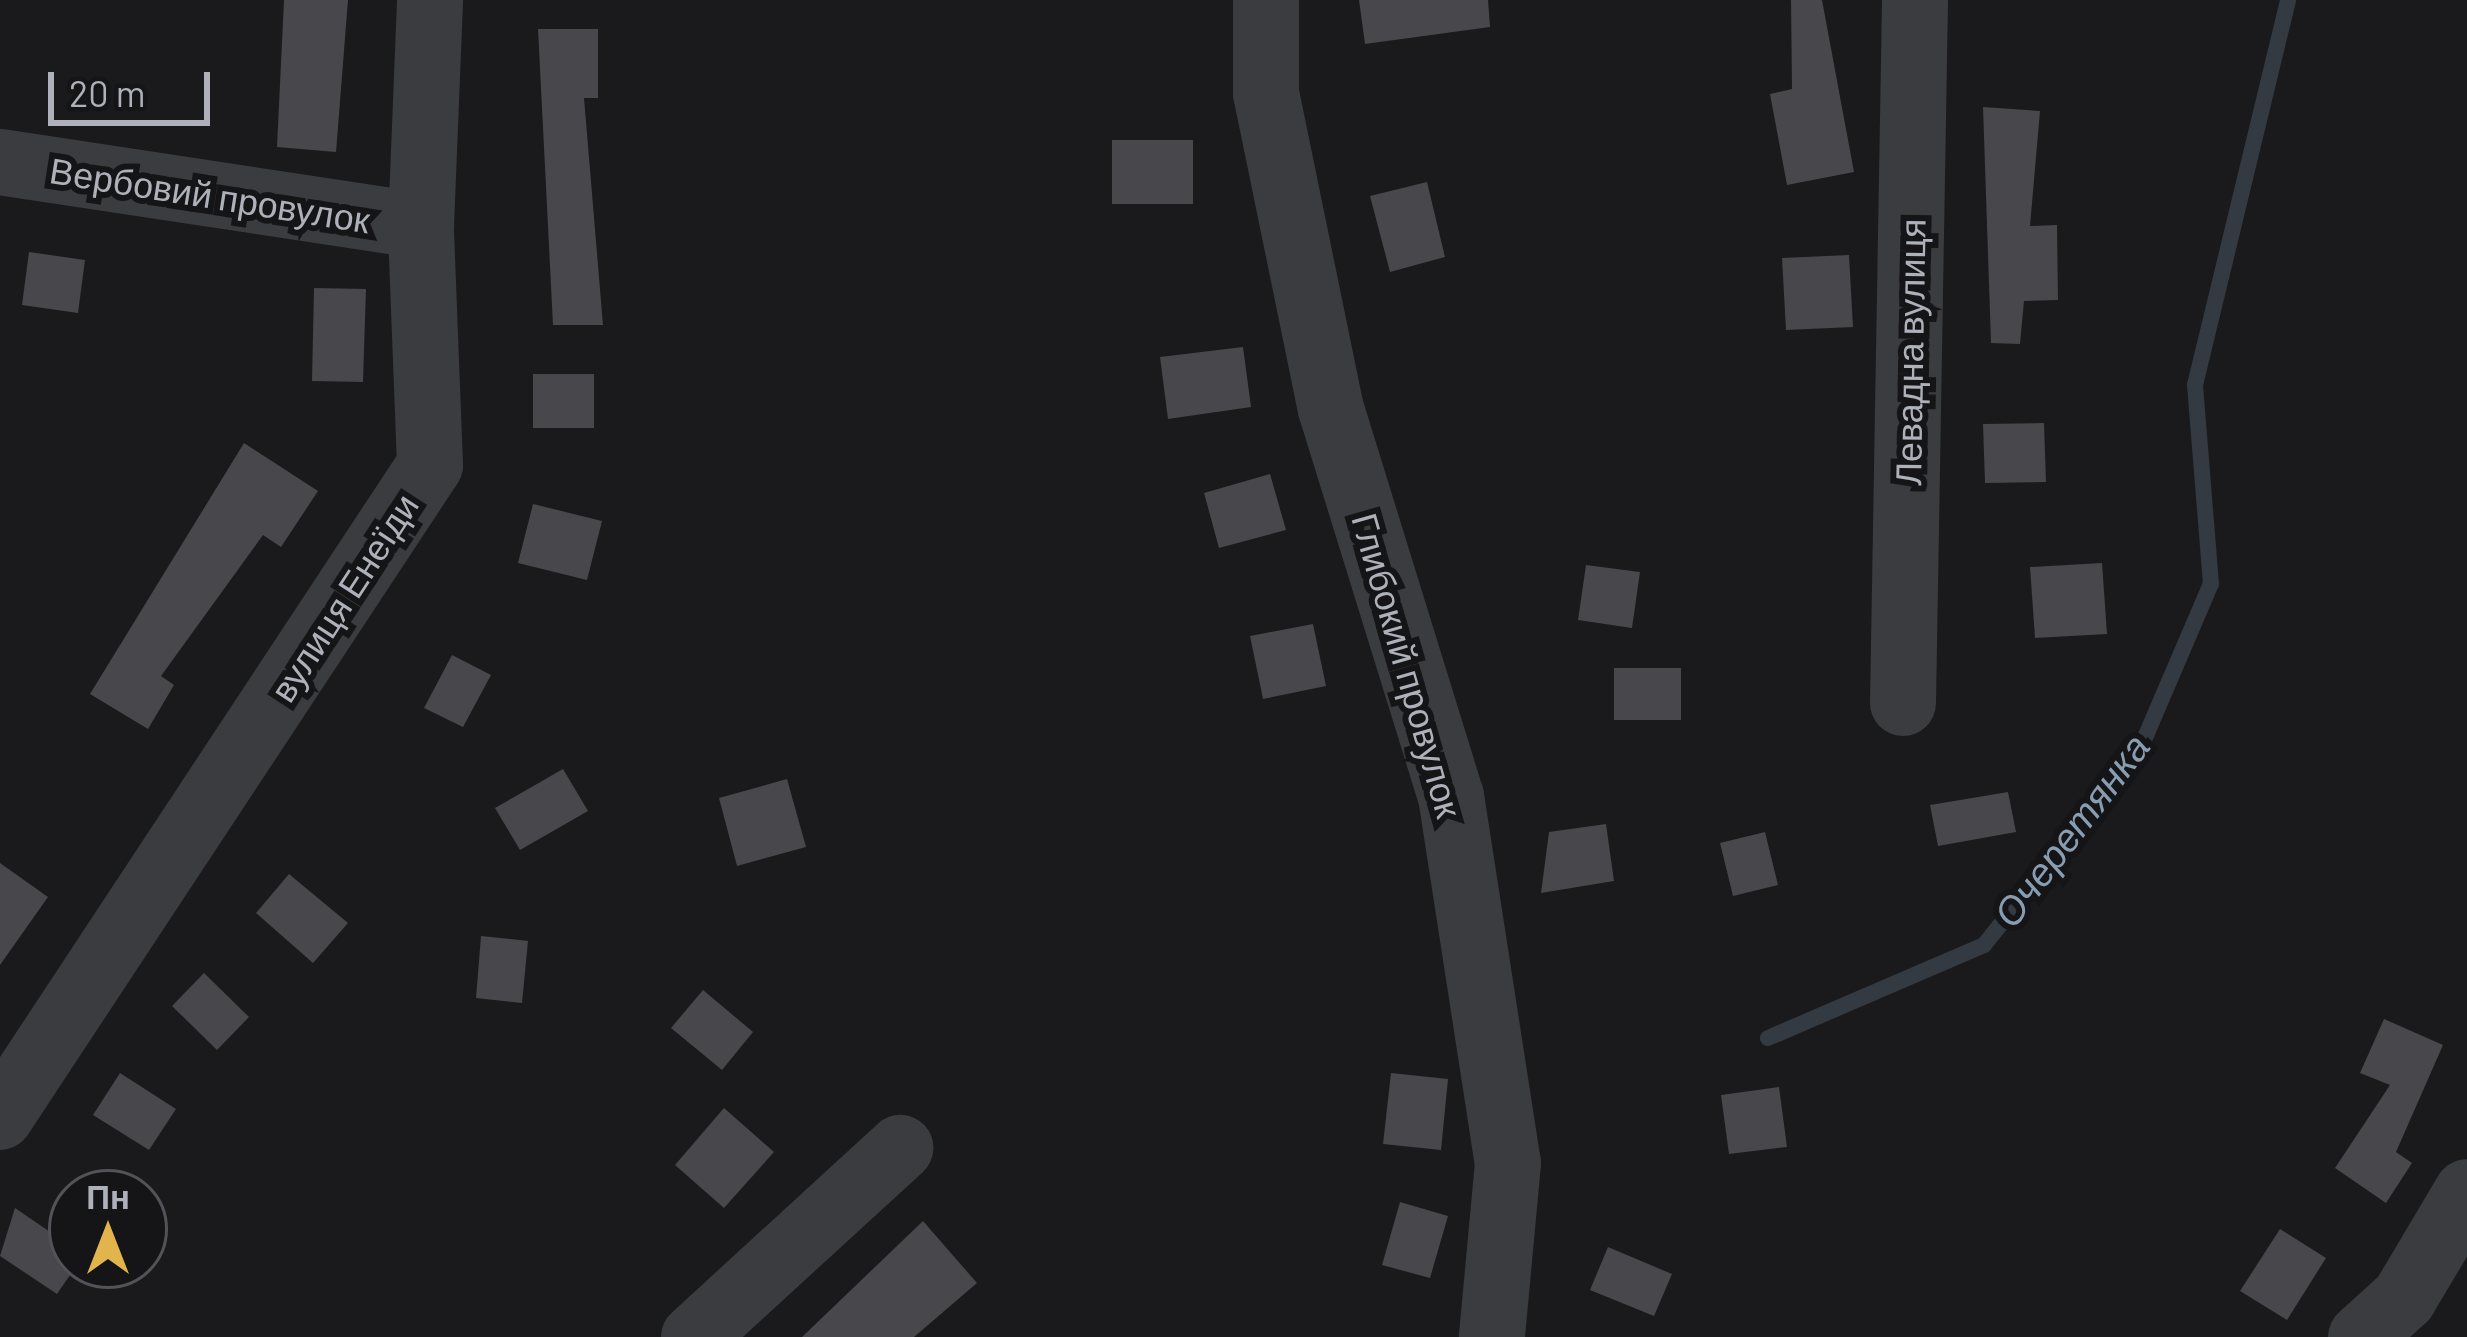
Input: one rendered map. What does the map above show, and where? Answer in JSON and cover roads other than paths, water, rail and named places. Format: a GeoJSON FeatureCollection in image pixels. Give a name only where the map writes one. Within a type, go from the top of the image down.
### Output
{"type":"FeatureCollection","features":[{"type":"Feature","properties":{"kind":"street","name":"вулиця Енеїди"},"geometry":{"type":"LineString","coordinates":[[10,1080],[430,465],[421,226],[430,0]]}},
{"type":"Feature","properties":{"kind":"street","name":"Глибокий провулок"},"geometry":{"type":"LineString","coordinates":[[1266,0],[1266,93],[1331,409],[1451,796],[1508,1163],[1492,1337]]}},
{"type":"Feature","properties":{"kind":"street","name":"Левадна вулиця"},"geometry":{"type":"LineString","coordinates":[[1903,703],[1915,0]]}},
{"type":"Feature","properties":{"kind":"street","name":"Вербовий провулок"},"geometry":{"type":"LineString","coordinates":[[0,162],[421,226]]}},
{"type":"Feature","properties":{"kind":"street"},"geometry":{"type":"LineString","coordinates":[[694,1337],[900,1148]]}},
{"type":"Feature","properties":{"kind":"street"},"geometry":{"type":"LineString","coordinates":[[2361,1337],[2404,1298],[2467,1192]]}},
{"type":"Feature","properties":{"kind":"waterway","name":"Очеретянка"},"geometry":{"type":"LineString","coordinates":[[1768,1038],[1984,945],[2138,754],[2211,584],[2195,385],[2288,0]]}}]}
